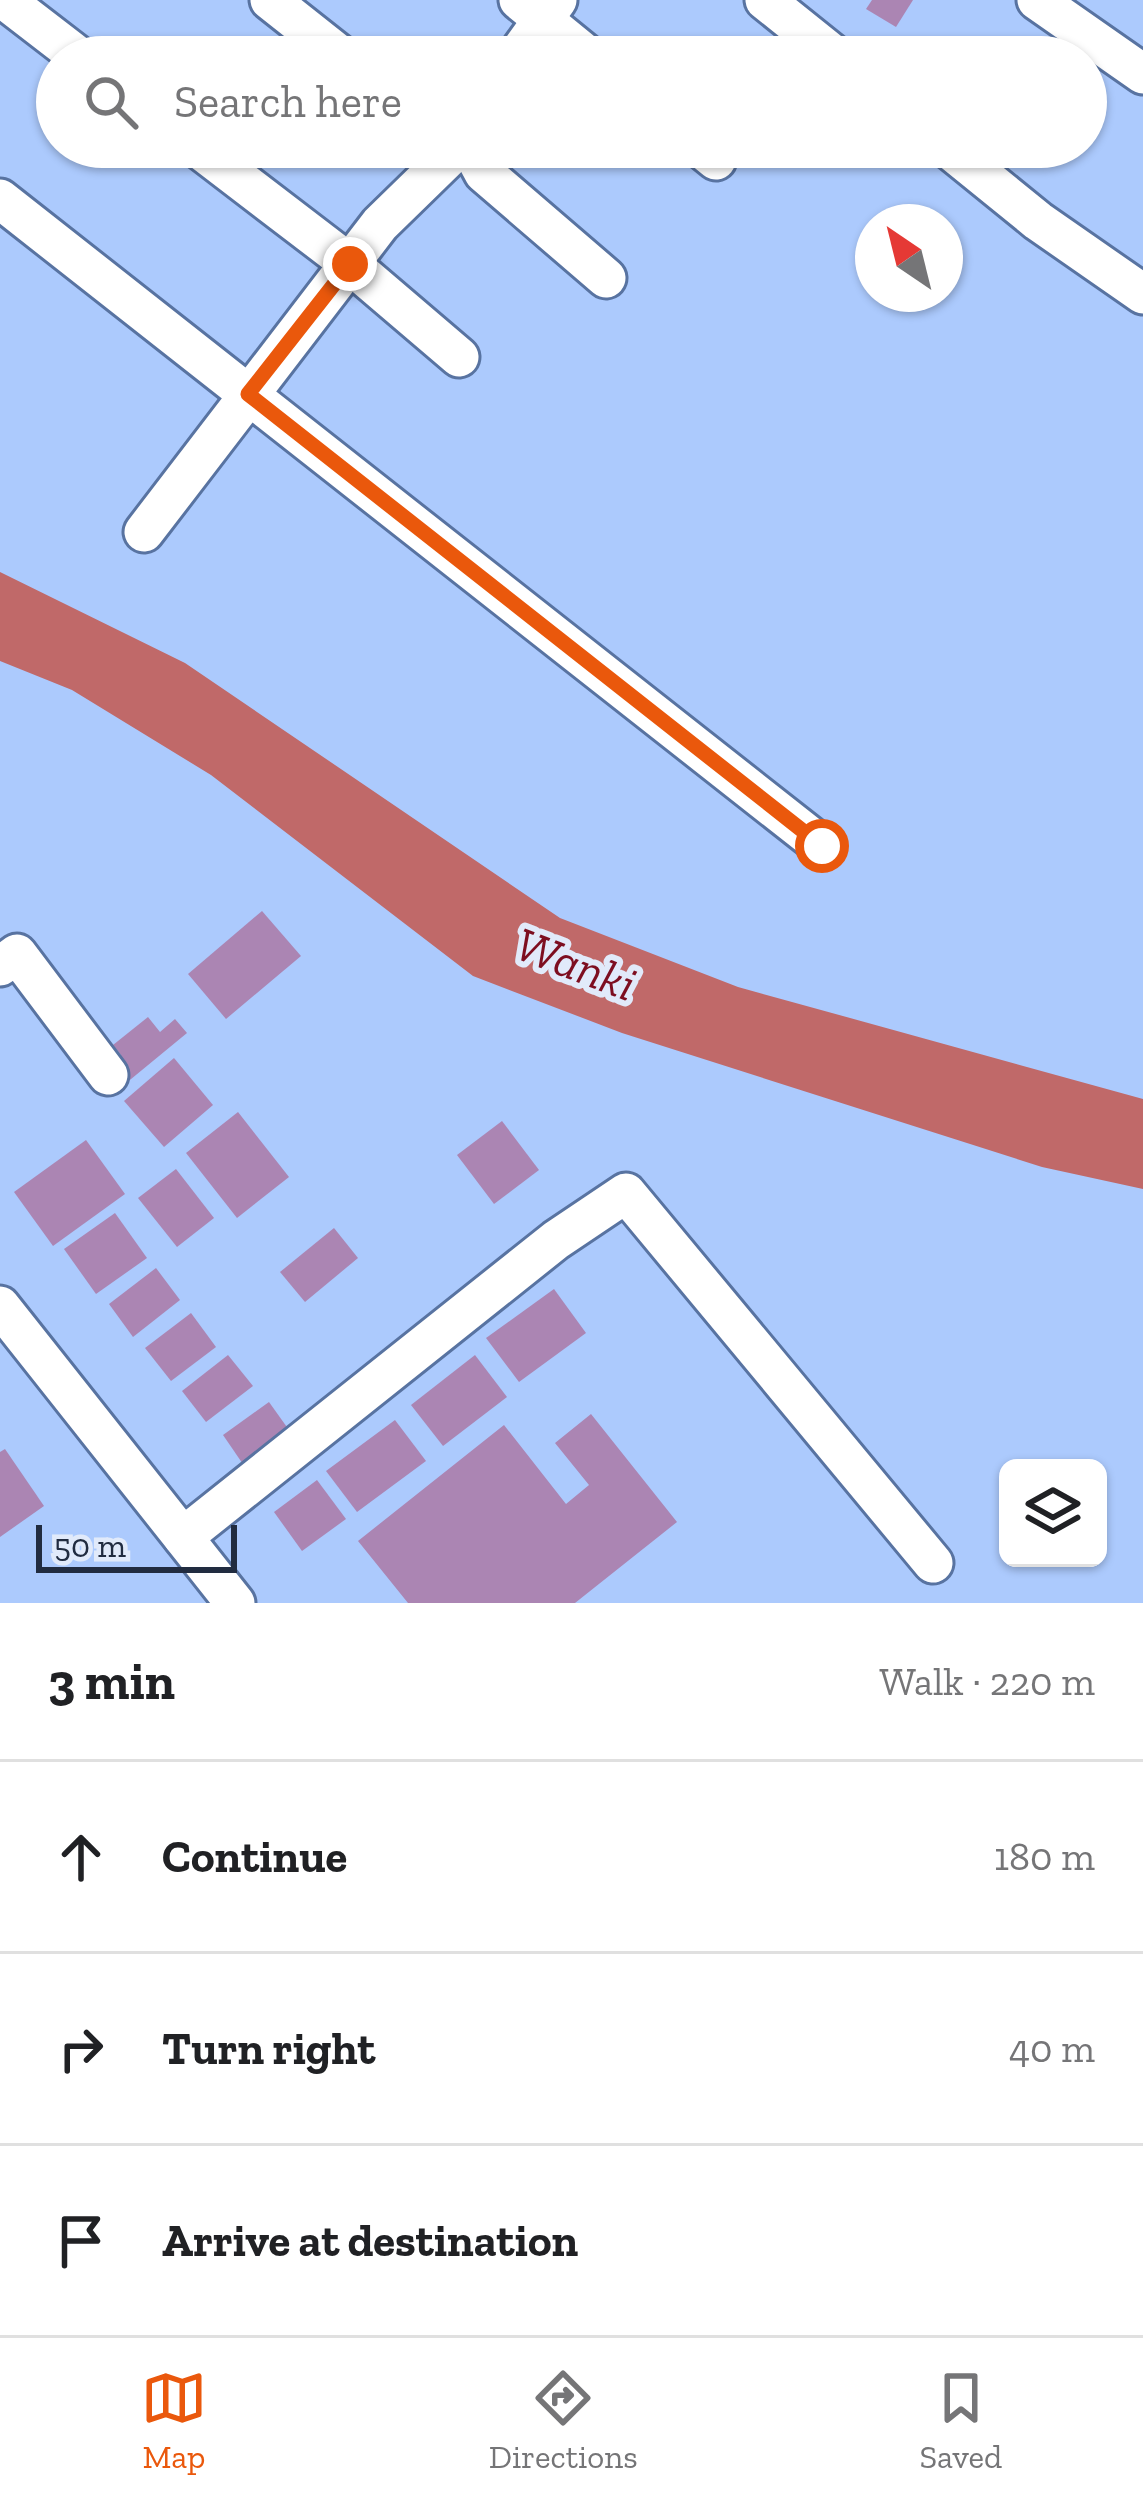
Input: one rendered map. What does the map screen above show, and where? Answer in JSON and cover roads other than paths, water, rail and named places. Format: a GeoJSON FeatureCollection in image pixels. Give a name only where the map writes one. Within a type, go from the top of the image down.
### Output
{"type":"FeatureCollection","features":[{"type":"Feature","properties":{"kind":"street"},"geometry":{"type":"LineString","coordinates":[[5,0],[52,36]]}},
{"type":"Feature","properties":{"kind":"street"},"geometry":{"type":"LineString","coordinates":[[270,0],[315,36]]}},
{"type":"Feature","properties":{"kind":"street"},"geometry":{"type":"LineString","coordinates":[[765,0],[810,36]]}},
{"type":"Feature","properties":{"kind":"street"},"geometry":{"type":"LineString","coordinates":[[1037,0],[1089,36]]}},
{"type":"Feature","properties":{"kind":"street"},"geometry":{"type":"LineString","coordinates":[[526,36],[540,6],[569,36]]}},
{"type":"Feature","properties":{"kind":"street"},"geometry":{"type":"LineString","coordinates":[[1107,49],[1143,74]]}},
{"type":"Feature","properties":{"kind":"street"},"geometry":{"type":"LineString","coordinates":[[224,168],[350,264],[459,357]]}},
{"type":"Feature","properties":{"kind":"street"},"geometry":{"type":"LineString","coordinates":[[144,532],[380,224],[437,168]]}},
{"type":"Feature","properties":{"kind":"street"},"geometry":{"type":"LineString","coordinates":[[481,168],[606,278]]}},
{"type":"Feature","properties":{"kind":"street"},"geometry":{"type":"LineString","coordinates":[[973,168],[1038,221],[1143,294]]}},
{"type":"Feature","properties":{"kind":"street"},"geometry":{"type":"LineString","coordinates":[[0,199],[822,846]]}},
{"type":"Feature","properties":{"kind":"street"},"geometry":{"type":"LineString","coordinates":[[0,966],[17,955],[108,1075]]}},
{"type":"Feature","properties":{"kind":"street"},"geometry":{"type":"LineString","coordinates":[[183,1537],[556,1240],[626,1193],[932,1563]]}},
{"type":"Feature","properties":{"kind":"street"},"geometry":{"type":"LineString","coordinates":[[0,1306],[232,1602]]}},
{"type":"Feature","properties":{"kind":"water","name":"Wanki"},"geometry":{"type":"Polygon","coordinates":[[[0,572],[185,663],[560,918],[738,987],[1143,1099],[1143,1189],[1042,1167],[622,1033],[473,976],[211,775],[72,690],[0,661],[0,572]]]}}]}
